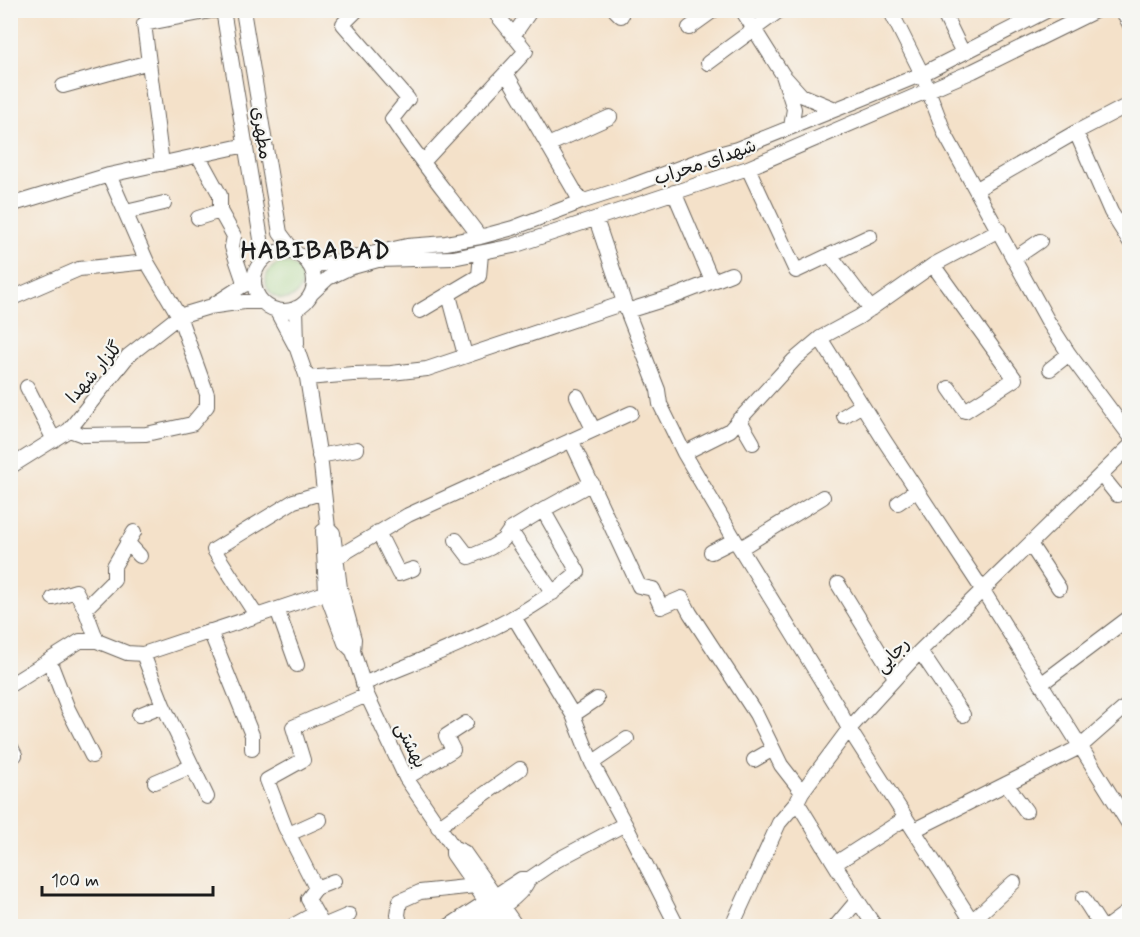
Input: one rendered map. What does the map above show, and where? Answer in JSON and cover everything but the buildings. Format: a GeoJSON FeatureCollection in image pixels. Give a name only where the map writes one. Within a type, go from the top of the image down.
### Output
{"type":"FeatureCollection","features":[{"type":"Feature","properties":{"kind":"street"},"geometry":{"type":"LineString","coordinates":[[162,164],[144,24],[216,10]]}},
{"type":"Feature","properties":{"kind":"street","name":"مطهری"},"geometry":{"type":"LineString","coordinates":[[224,10],[261,239],[261,262]]}},
{"type":"Feature","properties":{"kind":"street","name":"مطهری"},"geometry":{"type":"LineString","coordinates":[[243,10],[280,233],[295,253]]}},
{"type":"Feature","properties":{"kind":"street"},"geometry":{"type":"LineString","coordinates":[[357,10],[343,24],[408,99],[392,119],[412,149],[424,161],[480,237]]}},
{"type":"Feature","properties":{"kind":"street"},"geometry":{"type":"LineString","coordinates":[[424,161],[526,51],[493,10]]}},
{"type":"Feature","properties":{"kind":"street"},"geometry":{"type":"LineString","coordinates":[[513,36],[531,10]]}},
{"type":"Feature","properties":{"kind":"street"},"geometry":{"type":"LineString","coordinates":[[690,28],[714,10]]}},
{"type":"Feature","properties":{"kind":"street"},"geometry":{"type":"LineString","coordinates":[[742,10],[783,75],[801,95],[835,109]]}},
{"type":"Feature","properties":{"kind":"street"},"geometry":{"type":"LineString","coordinates":[[708,63],[780,10]]}},
{"type":"Feature","properties":{"kind":"street"},"geometry":{"type":"LineString","coordinates":[[890,10],[922,74],[945,134],[1049,323],[1069,354],[1130,436]]}},
{"type":"Feature","properties":{"kind":"street"},"geometry":{"type":"LineString","coordinates":[[942,10],[963,53]]}},
{"type":"Feature","properties":{"kind":"street","name":"شهدای محراب"},"geometry":{"type":"LineString","coordinates":[[309,265],[325,264],[407,246],[480,237],[513,228],[711,156],[737,149],[922,74],[1048,10]]}},
{"type":"Feature","properties":{"kind":"street","name":"شهدای محراب"},"geometry":{"type":"LineString","coordinates":[[310,294],[328,278],[349,268],[378,260],[453,258],[513,246],[748,168],[929,91],[1097,10]]}},
{"type":"Feature","properties":{"kind":"street"},"geometry":{"type":"LineString","coordinates":[[1122,10],[1130,25]]}},
{"type":"Feature","properties":{"kind":"street"},"geometry":{"type":"LineString","coordinates":[[63,86],[149,62]]}},
{"type":"Feature","properties":{"kind":"street"},"geometry":{"type":"LineString","coordinates":[[506,73],[581,202]]}},
{"type":"Feature","properties":{"kind":"street"},"geometry":{"type":"LineString","coordinates":[[783,75],[794,109],[791,127]]}},
{"type":"Feature","properties":{"kind":"street"},"geometry":{"type":"LineString","coordinates":[[977,189],[1130,104]]}},
{"type":"Feature","properties":{"kind":"street"},"geometry":{"type":"LineString","coordinates":[[548,145],[610,117]]}},
{"type":"Feature","properties":{"kind":"street"},"geometry":{"type":"LineString","coordinates":[[1076,132],[1111,212],[1130,242]]}},
{"type":"Feature","properties":{"kind":"street"},"geometry":{"type":"LineString","coordinates":[[10,205],[109,175],[246,145]]}},
{"type":"Feature","properties":{"kind":"street"},"geometry":{"type":"LineString","coordinates":[[198,155],[220,195],[220,211],[234,236],[232,247],[249,282],[263,302],[276,310],[286,311],[296,308],[304,302],[314,284],[309,265],[295,253],[277,252],[261,262],[249,282],[209,307]]}},
{"type":"Feature","properties":{"kind":"street"},"geometry":{"type":"LineString","coordinates":[[711,156],[717,179]]}},
{"type":"Feature","properties":{"kind":"street"},"geometry":{"type":"LineString","coordinates":[[748,168],[796,271],[870,236]]}},
{"type":"Feature","properties":{"kind":"street"},"geometry":{"type":"LineString","coordinates":[[69,430],[83,435],[146,434],[192,424],[207,406],[207,394],[179,316],[147,262],[109,175]]}},
{"type":"Feature","properties":{"kind":"street"},"geometry":{"type":"LineString","coordinates":[[674,192],[712,281]]}},
{"type":"Feature","properties":{"kind":"street"},"geometry":{"type":"LineString","coordinates":[[126,212],[164,203]]}},
{"type":"Feature","properties":{"kind":"street"},"geometry":{"type":"LineString","coordinates":[[198,218],[220,211]]}},
{"type":"Feature","properties":{"kind":"street"},"geometry":{"type":"LineString","coordinates":[[258,219],[261,224],[268,225],[273,222],[277,214]]}},
{"type":"Feature","properties":{"kind":"street"},"geometry":{"type":"LineString","coordinates":[[596,219],[658,390],[660,405],[684,453],[849,729],[973,924],[1014,882]]}},
{"type":"Feature","properties":{"kind":"street"},"geometry":{"type":"LineString","coordinates":[[684,453],[730,430],[794,360],[820,338],[871,309],[933,265],[999,230]]}},
{"type":"Feature","properties":{"kind":"street"},"geometry":{"type":"LineString","coordinates":[[453,258],[454,241]]}},
{"type":"Feature","properties":{"kind":"street"},"geometry":{"type":"LineString","coordinates":[[1015,258],[1040,241]]}},
{"type":"Feature","properties":{"kind":"street"},"geometry":{"type":"LineString","coordinates":[[420,311],[478,276],[480,254]]}},
{"type":"Feature","properties":{"kind":"street"},"geometry":{"type":"LineString","coordinates":[[830,255],[871,309]]}},
{"type":"Feature","properties":{"kind":"street"},"geometry":{"type":"LineString","coordinates":[[10,299],[79,269],[147,262]]}},
{"type":"Feature","properties":{"kind":"street"},"geometry":{"type":"LineString","coordinates":[[933,265],[1015,379],[965,411],[949,388]]}},
{"type":"Feature","properties":{"kind":"street"},"geometry":{"type":"LineString","coordinates":[[307,378],[427,369],[626,307],[675,296],[731,274]]}},
{"type":"Feature","properties":{"kind":"street"},"geometry":{"type":"LineString","coordinates":[[448,296],[465,356]]}},
{"type":"Feature","properties":{"kind":"street"},"geometry":{"type":"LineString","coordinates":[[209,307],[263,302]]}},
{"type":"Feature","properties":{"kind":"street","name":"گلزار شهدا"},"geometry":{"type":"LineString","coordinates":[[10,466],[69,430],[128,356],[179,316],[209,307]]}},
{"type":"Feature","properties":{"kind":"street"},"geometry":{"type":"LineString","coordinates":[[296,308],[297,349]]}},
{"type":"Feature","properties":{"kind":"street"},"geometry":{"type":"LineString","coordinates":[[276,310],[297,349]]}},
{"type":"Feature","properties":{"kind":"street"},"geometry":{"type":"LineString","coordinates":[[820,338],[982,589],[1130,826]]}},
{"type":"Feature","properties":{"kind":"street","name":"بهشتی"},"geometry":{"type":"LineString","coordinates":[[297,349],[307,378],[328,528],[333,533],[340,588],[354,639],[353,651],[365,690],[406,778],[453,847]]}},
{"type":"Feature","properties":{"kind":"street"},"geometry":{"type":"LineString","coordinates":[[1050,369],[1069,354]]}},
{"type":"Feature","properties":{"kind":"street"},"geometry":{"type":"LineString","coordinates":[[27,387],[54,440]]}},
{"type":"Feature","properties":{"kind":"street"},"geometry":{"type":"LineString","coordinates":[[577,396],[593,429]]}},
{"type":"Feature","properties":{"kind":"street"},"geometry":{"type":"LineString","coordinates":[[844,417],[862,405]]}},
{"type":"Feature","properties":{"kind":"street"},"geometry":{"type":"LineString","coordinates":[[336,558],[408,515],[631,413]]}},
{"type":"Feature","properties":{"kind":"street"},"geometry":{"type":"LineString","coordinates":[[739,419],[753,443]]}},
{"type":"Feature","properties":{"kind":"street"},"geometry":{"type":"LineString","coordinates":[[572,440],[639,586],[653,589],[661,607],[682,598],[756,714],[781,765],[857,901],[875,927]]}},
{"type":"Feature","properties":{"kind":"street","name":"رجایی"},"geometry":{"type":"LineString","coordinates":[[732,927],[779,823],[849,729],[920,651],[1130,446]]}},
{"type":"Feature","properties":{"kind":"street"},"geometry":{"type":"LineString","coordinates":[[319,456],[357,449]]}},
{"type":"Feature","properties":{"kind":"street"},"geometry":{"type":"LineString","coordinates":[[1101,475],[1118,495]]}},
{"type":"Feature","properties":{"kind":"street"},"geometry":{"type":"LineString","coordinates":[[456,540],[469,557],[490,548],[503,540],[510,530],[592,483]]}},
{"type":"Feature","properties":{"kind":"street"},"geometry":{"type":"LineString","coordinates":[[897,503],[917,490]]}},
{"type":"Feature","properties":{"kind":"street"},"geometry":{"type":"LineString","coordinates":[[256,615],[214,550],[294,501],[324,492]]}},
{"type":"Feature","properties":{"kind":"street"},"geometry":{"type":"LineString","coordinates":[[711,552],[738,544],[823,497]]}},
{"type":"Feature","properties":{"kind":"street"},"geometry":{"type":"LineString","coordinates":[[316,888],[289,834],[267,780],[303,760],[293,727],[448,648],[514,618],[578,572],[543,510]]}},
{"type":"Feature","properties":{"kind":"street","name":"بهشتی"},"geometry":{"type":"LineString","coordinates":[[328,528],[323,531],[326,592],[345,643],[353,651]]}},
{"type":"Feature","properties":{"kind":"street"},"geometry":{"type":"LineString","coordinates":[[510,530],[553,592]]}},
{"type":"Feature","properties":{"kind":"street"},"geometry":{"type":"LineString","coordinates":[[378,532],[399,574],[413,569]]}},
{"type":"Feature","properties":{"kind":"street"},"geometry":{"type":"LineString","coordinates":[[85,609],[114,580],[114,566],[130,537],[140,556]]}},
{"type":"Feature","properties":{"kind":"street"},"geometry":{"type":"LineString","coordinates":[[1030,544],[1059,588]]}},
{"type":"Feature","properties":{"kind":"street"},"geometry":{"type":"LineString","coordinates":[[838,584],[895,677]]}},
{"type":"Feature","properties":{"kind":"street"},"geometry":{"type":"LineString","coordinates":[[10,685],[81,641],[97,641],[127,653],[143,654],[340,588]]}},
{"type":"Feature","properties":{"kind":"street"},"geometry":{"type":"LineString","coordinates":[[52,598],[76,591],[97,641]]}},
{"type":"Feature","properties":{"kind":"street"},"geometry":{"type":"LineString","coordinates":[[277,609],[297,665]]}},
{"type":"Feature","properties":{"kind":"street"},"geometry":{"type":"LineString","coordinates":[[1041,684],[1130,617]]}},
{"type":"Feature","properties":{"kind":"street"},"geometry":{"type":"LineString","coordinates":[[514,618],[573,715],[592,763],[626,824],[677,927]]}},
{"type":"Feature","properties":{"kind":"street"},"geometry":{"type":"LineString","coordinates":[[210,631],[252,735],[252,749]]}},
{"type":"Feature","properties":{"kind":"street"},"geometry":{"type":"LineString","coordinates":[[920,651],[963,715]]}},
{"type":"Feature","properties":{"kind":"street"},"geometry":{"type":"LineString","coordinates":[[143,654],[207,797]]}},
{"type":"Feature","properties":{"kind":"street"},"geometry":{"type":"LineString","coordinates":[[49,660],[68,709],[92,756]]}},
{"type":"Feature","properties":{"kind":"street"},"geometry":{"type":"LineString","coordinates":[[573,715],[597,699]]}},
{"type":"Feature","properties":{"kind":"street"},"geometry":{"type":"LineString","coordinates":[[836,863],[910,824],[1005,784],[1080,747],[1130,703]]}},
{"type":"Feature","properties":{"kind":"street"},"geometry":{"type":"LineString","coordinates":[[139,715],[164,705]]}},
{"type":"Feature","properties":{"kind":"street"},"geometry":{"type":"LineString","coordinates":[[406,778],[453,750],[446,736],[466,723]]}},
{"type":"Feature","properties":{"kind":"street"},"geometry":{"type":"LineString","coordinates":[[592,763],[627,739]]}},
{"type":"Feature","properties":{"kind":"street"},"geometry":{"type":"LineString","coordinates":[[754,760],[773,749]]}},
{"type":"Feature","properties":{"kind":"street"},"geometry":{"type":"LineString","coordinates":[[155,782],[192,766]]}},
{"type":"Feature","properties":{"kind":"street"},"geometry":{"type":"LineString","coordinates":[[438,827],[520,769]]}},
{"type":"Feature","properties":{"kind":"street"},"geometry":{"type":"LineString","coordinates":[[1005,784],[1026,811]]}},
{"type":"Feature","properties":{"kind":"street"},"geometry":{"type":"LineString","coordinates":[[289,834],[320,820]]}},
{"type":"Feature","properties":{"kind":"street"},"geometry":{"type":"LineString","coordinates":[[468,927],[522,879],[529,879],[557,860],[626,824]]}},
{"type":"Feature","properties":{"kind":"street"},"geometry":{"type":"LineString","coordinates":[[503,927],[494,904],[464,852],[453,847],[453,854],[475,886],[494,904],[516,927]]}},
{"type":"Feature","properties":{"kind":"street"},"geometry":{"type":"LineString","coordinates":[[321,922],[308,899],[316,888],[334,881]]}},
{"type":"Feature","properties":{"kind":"street"},"geometry":{"type":"LineString","coordinates":[[401,927],[398,915],[400,902],[420,892],[475,886]]}},
{"type":"Feature","properties":{"kind":"street"},"geometry":{"type":"LineString","coordinates":[[1083,898],[1101,927]]}},
{"type":"Feature","properties":{"kind":"street"},"geometry":{"type":"LineString","coordinates":[[836,927],[857,901]]}},
{"type":"Feature","properties":{"kind":"street"},"geometry":{"type":"LineString","coordinates":[[449,927],[494,904]]}},
{"type":"Feature","properties":{"kind":"street"},"geometry":{"type":"LineString","coordinates":[[1108,927],[1130,910]]}},
{"type":"Feature","properties":{"kind":"street"},"geometry":{"type":"LineString","coordinates":[[294,925],[321,922],[349,915]]}},
{"type":"Feature","properties":{"kind":"green space"},"geometry":{"type":"Polygon","coordinates":[[[284,263],[297,268],[302,281],[297,294],[284,299],[271,294],[266,281],[271,268],[284,263]]]}},
{"type":"Feature","properties":{"kind":"district","name":"HABIBABAD"},"geometry":{"type":"Point","coordinates":[316,250]}}]}
